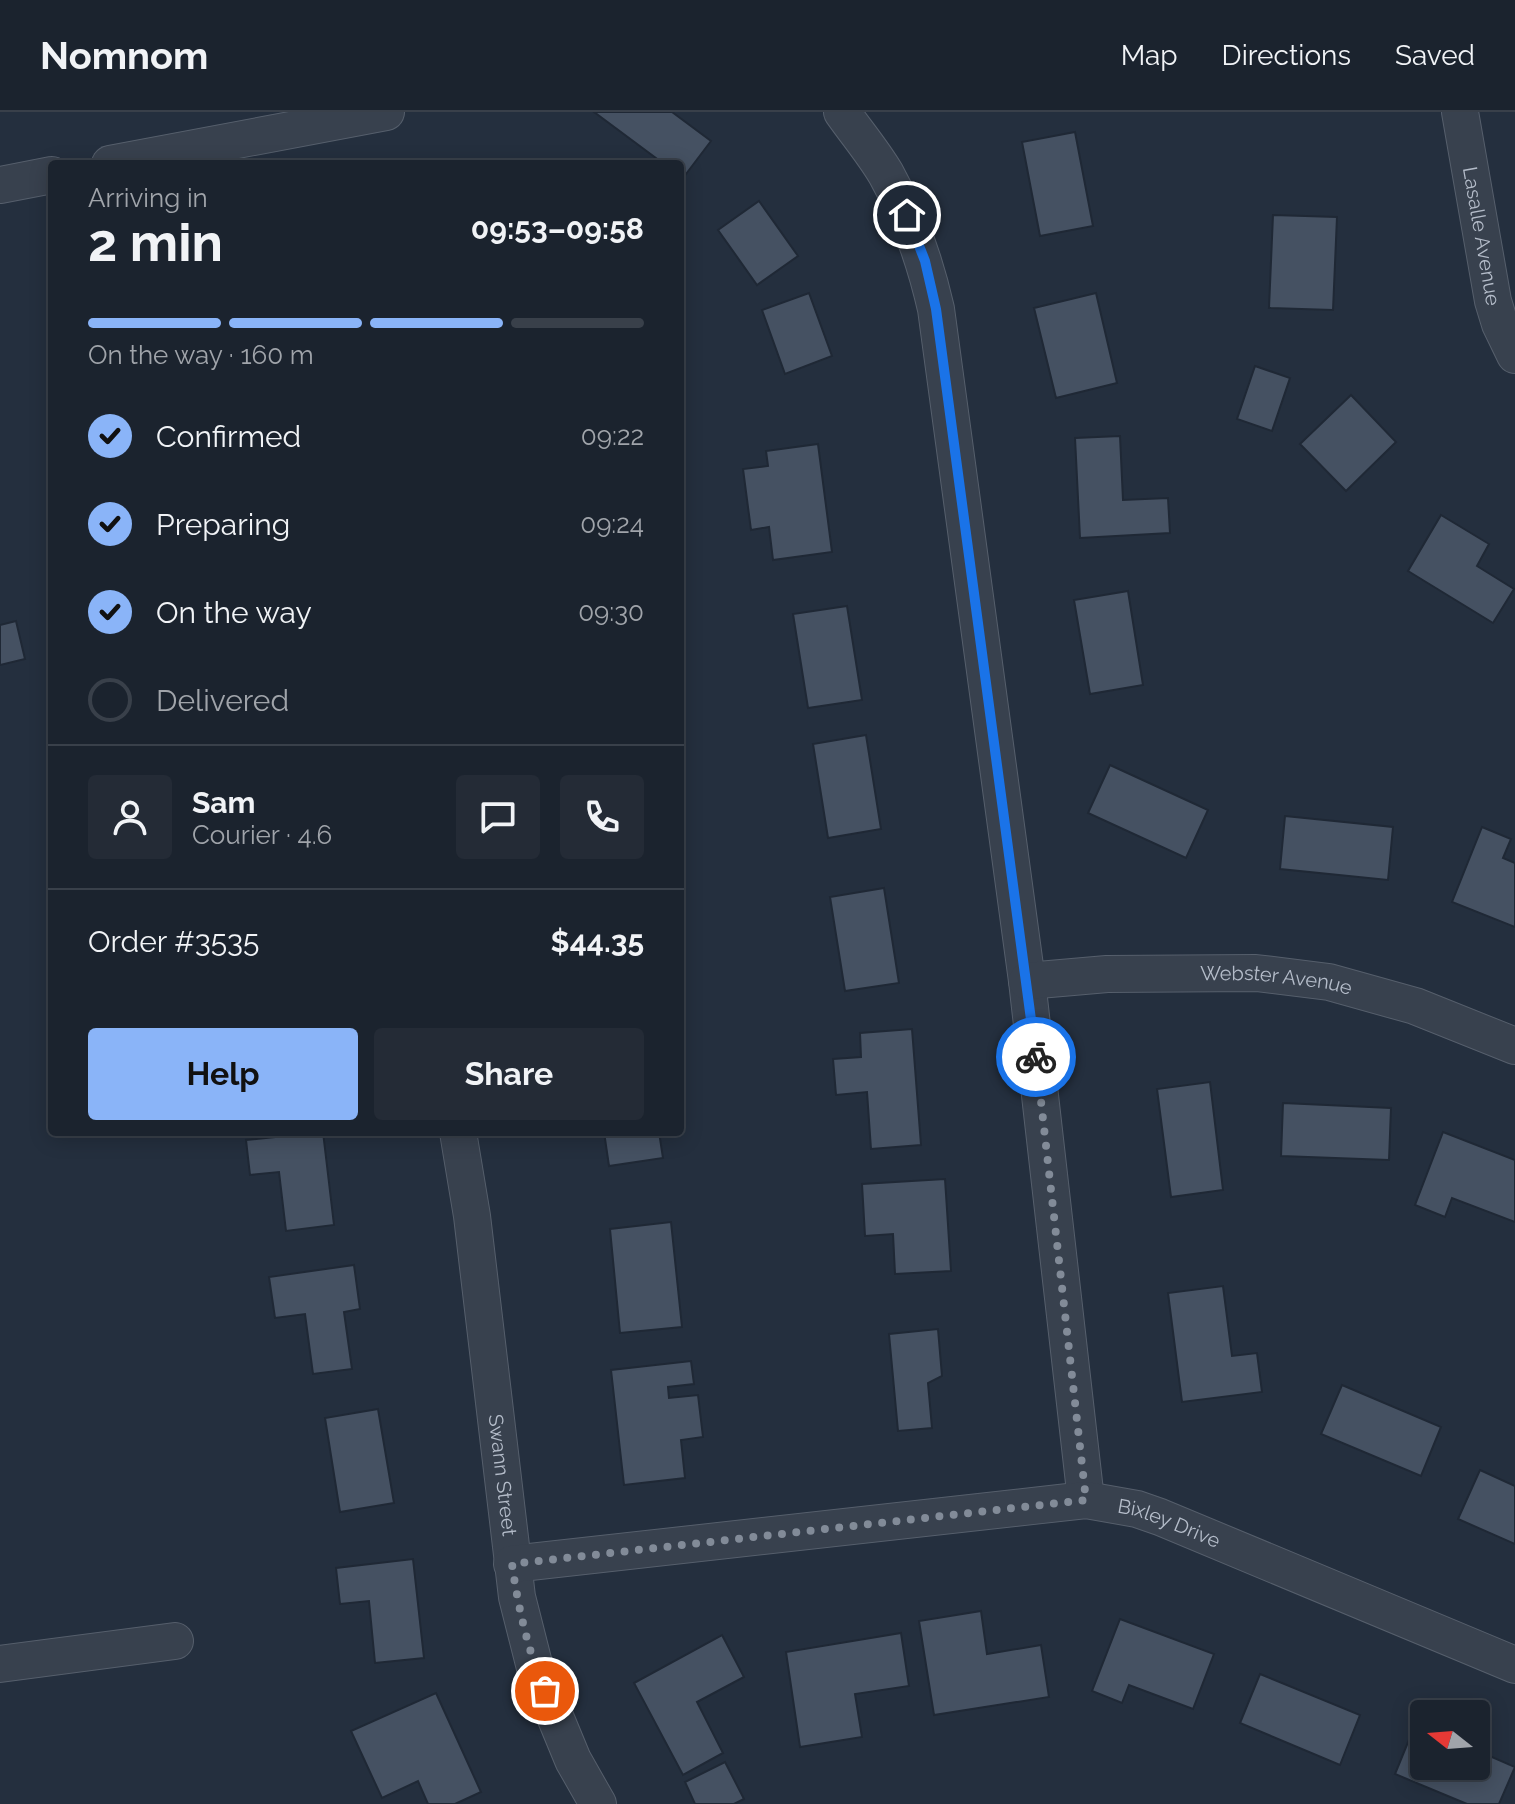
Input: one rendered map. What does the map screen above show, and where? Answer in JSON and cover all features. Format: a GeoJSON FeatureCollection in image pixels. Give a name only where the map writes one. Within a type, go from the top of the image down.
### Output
{"type":"FeatureCollection","features":[{"type":"Feature","properties":{"kind":"street"},"geometry":{"type":"LineString","coordinates":[[132,160],[386,112]]}},
{"type":"Feature","properties":{"kind":"street"},"geometry":{"type":"LineString","coordinates":[[842,112],[884,171],[907,215],[925,261],[936,309],[1027,981],[1086,1500]]}},
{"type":"Feature","properties":{"kind":"street","name":"Lasalle Avenue"},"geometry":{"type":"LineString","coordinates":[[1460,112],[1493,301],[1515,355]]}},
{"type":"Feature","properties":{"kind":"street"},"geometry":{"type":"LineString","coordinates":[[0,185],[48,176]]}},
{"type":"Feature","properties":{"kind":"street","name":"Webster Avenue"},"geometry":{"type":"LineString","coordinates":[[1027,981],[1107,974],[1256,973],[1329,982],[1415,1006],[1515,1046]]}},
{"type":"Feature","properties":{"kind":"street","name":"Swann Street"},"geometry":{"type":"LineString","coordinates":[[459,1136],[474,1232],[517,1597],[535,1668],[573,1760],[598,1804]]}},
{"type":"Feature","properties":{"kind":"street","name":"Bixley Drive"},"geometry":{"type":"LineString","coordinates":[[512,1564],[1086,1500],[1137,1509],[1160,1517],[1515,1665]]}},
{"type":"Feature","properties":{"kind":"street"},"geometry":{"type":"LineString","coordinates":[[0,1664],[175,1641]]}},
{"type":"Feature","properties":{"kind":"building"},"geometry":{"type":"Polygon","coordinates":[[[594,112],[672,112],[711,141],[684,177],[684,160],[659,160],[594,112]]]}},
{"type":"Feature","properties":{"kind":"building"},"geometry":{"type":"Polygon","coordinates":[[[1075,132],[1093,226],[1040,236],[1022,142],[1075,132]]]}},
{"type":"Feature","properties":{"kind":"building"},"geometry":{"type":"Polygon","coordinates":[[[759,201],[798,256],[757,285],[718,230],[759,201]]]}},
{"type":"Feature","properties":{"kind":"building"},"geometry":{"type":"Polygon","coordinates":[[[1273,215],[1337,217],[1333,310],[1269,308],[1273,215]]]}},
{"type":"Feature","properties":{"kind":"building"},"geometry":{"type":"Polygon","coordinates":[[[809,293],[832,356],[785,374],[762,310],[809,293]]]}},
{"type":"Feature","properties":{"kind":"building"},"geometry":{"type":"Polygon","coordinates":[[[1096,293],[1117,383],[1056,398],[1034,308],[1096,293]]]}},
{"type":"Feature","properties":{"kind":"building"},"geometry":{"type":"Polygon","coordinates":[[[1255,366],[1290,378],[1272,431],[1237,419],[1255,366]]]}},
{"type":"Feature","properties":{"kind":"building"},"geometry":{"type":"Polygon","coordinates":[[[1351,395],[1396,442],[1346,491],[1300,444],[1351,395]]]}},
{"type":"Feature","properties":{"kind":"building"},"geometry":{"type":"Polygon","coordinates":[[[1120,436],[1123,500],[1168,498],[1170,533],[1080,538],[1075,438],[1120,436]]]}},
{"type":"Feature","properties":{"kind":"building"},"geometry":{"type":"Polygon","coordinates":[[[818,444],[832,552],[773,560],[769,527],[751,530],[743,469],[768,466],[766,451],[818,444]]]}},
{"type":"Feature","properties":{"kind":"building"},"geometry":{"type":"Polygon","coordinates":[[[1441,515],[1489,544],[1477,566],[1514,589],[1493,623],[1408,571],[1441,515]]]}},
{"type":"Feature","properties":{"kind":"building"},"geometry":{"type":"Polygon","coordinates":[[[1128,591],[1143,685],[1090,694],[1074,600],[1128,591]]]}},
{"type":"Feature","properties":{"kind":"building"},"geometry":{"type":"Polygon","coordinates":[[[847,606],[862,700],[808,708],[793,614],[847,606]]]}},
{"type":"Feature","properties":{"kind":"building"},"geometry":{"type":"Polygon","coordinates":[[[16,621],[25,659],[0,665],[0,625],[16,621]]]}},
{"type":"Feature","properties":{"kind":"building"},"geometry":{"type":"Polygon","coordinates":[[[866,735],[881,829],[828,838],[813,744],[866,735]]]}},
{"type":"Feature","properties":{"kind":"building"},"geometry":{"type":"Polygon","coordinates":[[[1110,765],[1208,810],[1186,858],[1088,813],[1110,765]]]}},
{"type":"Feature","properties":{"kind":"building"},"geometry":{"type":"Polygon","coordinates":[[[1285,816],[1393,827],[1388,880],[1280,869],[1285,816]]]}},
{"type":"Feature","properties":{"kind":"building"},"geometry":{"type":"Polygon","coordinates":[[[1482,827],[1511,839],[1503,858],[1515,863],[1515,927],[1452,902],[1482,827]]]}},
{"type":"Feature","properties":{"kind":"building"},"geometry":{"type":"Polygon","coordinates":[[[884,888],[899,983],[845,991],[830,897],[884,888]]]}},
{"type":"Feature","properties":{"kind":"building"},"geometry":{"type":"Polygon","coordinates":[[[912,1029],[921,1145],[871,1149],[867,1092],[836,1095],[833,1059],[861,1057],[860,1033],[912,1029]]]}},
{"type":"Feature","properties":{"kind":"building"},"geometry":{"type":"Polygon","coordinates":[[[1210,1082],[1223,1190],[1171,1197],[1157,1089],[1210,1082]]]}},
{"type":"Feature","properties":{"kind":"building"},"geometry":{"type":"Polygon","coordinates":[[[1283,1103],[1391,1108],[1389,1160],[1281,1156],[1283,1103]]]}},
{"type":"Feature","properties":{"kind":"building"},"geometry":{"type":"Polygon","coordinates":[[[1443,1132],[1515,1160],[1515,1222],[1452,1198],[1445,1217],[1415,1205],[1443,1132]]]}},
{"type":"Feature","properties":{"kind":"building"},"geometry":{"type":"Polygon","coordinates":[[[323,1136],[334,1225],[286,1231],[279,1172],[250,1175],[246,1140],[323,1136]]]}},
{"type":"Feature","properties":{"kind":"building"},"geometry":{"type":"Polygon","coordinates":[[[605,1136],[660,1136],[663,1158],[609,1166],[605,1136]]]}},
{"type":"Feature","properties":{"kind":"building"},"geometry":{"type":"Polygon","coordinates":[[[945,1179],[951,1271],[895,1274],[893,1234],[865,1236],[862,1184],[945,1179]]]}},
{"type":"Feature","properties":{"kind":"building"},"geometry":{"type":"Polygon","coordinates":[[[671,1222],[682,1327],[620,1333],[610,1229],[671,1222]]]}},
{"type":"Feature","properties":{"kind":"building"},"geometry":{"type":"Polygon","coordinates":[[[354,1265],[360,1309],[344,1312],[352,1369],[313,1374],[305,1314],[275,1318],[269,1277],[354,1265]]]}},
{"type":"Feature","properties":{"kind":"building"},"geometry":{"type":"Polygon","coordinates":[[[1223,1286],[1232,1356],[1257,1353],[1262,1392],[1182,1402],[1168,1293],[1223,1286]]]}},
{"type":"Feature","properties":{"kind":"building"},"geometry":{"type":"Polygon","coordinates":[[[938,1329],[942,1376],[928,1383],[932,1428],[898,1431],[889,1334],[938,1329]]]}},
{"type":"Feature","properties":{"kind":"building"},"geometry":{"type":"Polygon","coordinates":[[[691,1361],[694,1384],[668,1387],[669,1398],[698,1395],[703,1437],[681,1440],[685,1478],[624,1485],[611,1370],[691,1361]]]}},
{"type":"Feature","properties":{"kind":"building"},"geometry":{"type":"Polygon","coordinates":[[[1342,1385],[1441,1427],[1421,1476],[1321,1434],[1342,1385]]]}},
{"type":"Feature","properties":{"kind":"building"},"geometry":{"type":"Polygon","coordinates":[[[378,1409],[394,1503],[340,1512],[325,1418],[378,1409]]]}},
{"type":"Feature","properties":{"kind":"building"},"geometry":{"type":"Polygon","coordinates":[[[1480,1470],[1515,1486],[1515,1544],[1458,1519],[1480,1470]]]}},
{"type":"Feature","properties":{"kind":"building"},"geometry":{"type":"Polygon","coordinates":[[[413,1559],[424,1658],[375,1663],[369,1601],[340,1604],[336,1568],[413,1559]]]}},
{"type":"Feature","properties":{"kind":"building"},"geometry":{"type":"Polygon","coordinates":[[[981,1611],[987,1654],[1041,1645],[1049,1697],[934,1715],[919,1621],[981,1611]]]}},
{"type":"Feature","properties":{"kind":"building"},"geometry":{"type":"Polygon","coordinates":[[[1120,1619],[1214,1654],[1193,1709],[1129,1685],[1122,1703],[1092,1691],[1120,1619]]]}},
{"type":"Feature","properties":{"kind":"building"},"geometry":{"type":"Polygon","coordinates":[[[901,1633],[909,1686],[855,1694],[862,1737],[800,1747],[786,1652],[901,1633]]]}},
{"type":"Feature","properties":{"kind":"building"},"geometry":{"type":"Polygon","coordinates":[[[722,1635],[744,1677],[697,1702],[723,1753],[683,1775],[634,1683],[722,1635]]]}},
{"type":"Feature","properties":{"kind":"building"},"geometry":{"type":"Polygon","coordinates":[[[1260,1674],[1360,1715],[1340,1765],[1240,1723],[1260,1674]]]}},
{"type":"Feature","properties":{"kind":"building"},"geometry":{"type":"Polygon","coordinates":[[[436,1693],[481,1792],[455,1804],[428,1804],[418,1781],[382,1798],[351,1731],[436,1693]]]}},
{"type":"Feature","properties":{"kind":"building"},"geometry":{"type":"Polygon","coordinates":[[[1410,1737],[1410,1780],[1490,1780],[1490,1756],[1515,1767],[1499,1804],[1467,1804],[1395,1774],[1410,1737]]]}},
{"type":"Feature","properties":{"kind":"building"},"geometry":{"type":"Polygon","coordinates":[[[725,1762],[744,1799],[734,1804],[695,1804],[685,1782],[725,1762]]]}},
{"type":"Feature","properties":{"kind":"way so far"},"geometry":{"type":"LineString","coordinates":[[545,1691],[535,1668],[512,1564],[1086,1500],[1036,1057]]}},
{"type":"Feature","properties":{"kind":"route"},"geometry":{"type":"LineString","coordinates":[[907,215],[925,261],[936,309],[1036,1057]]}}]}
